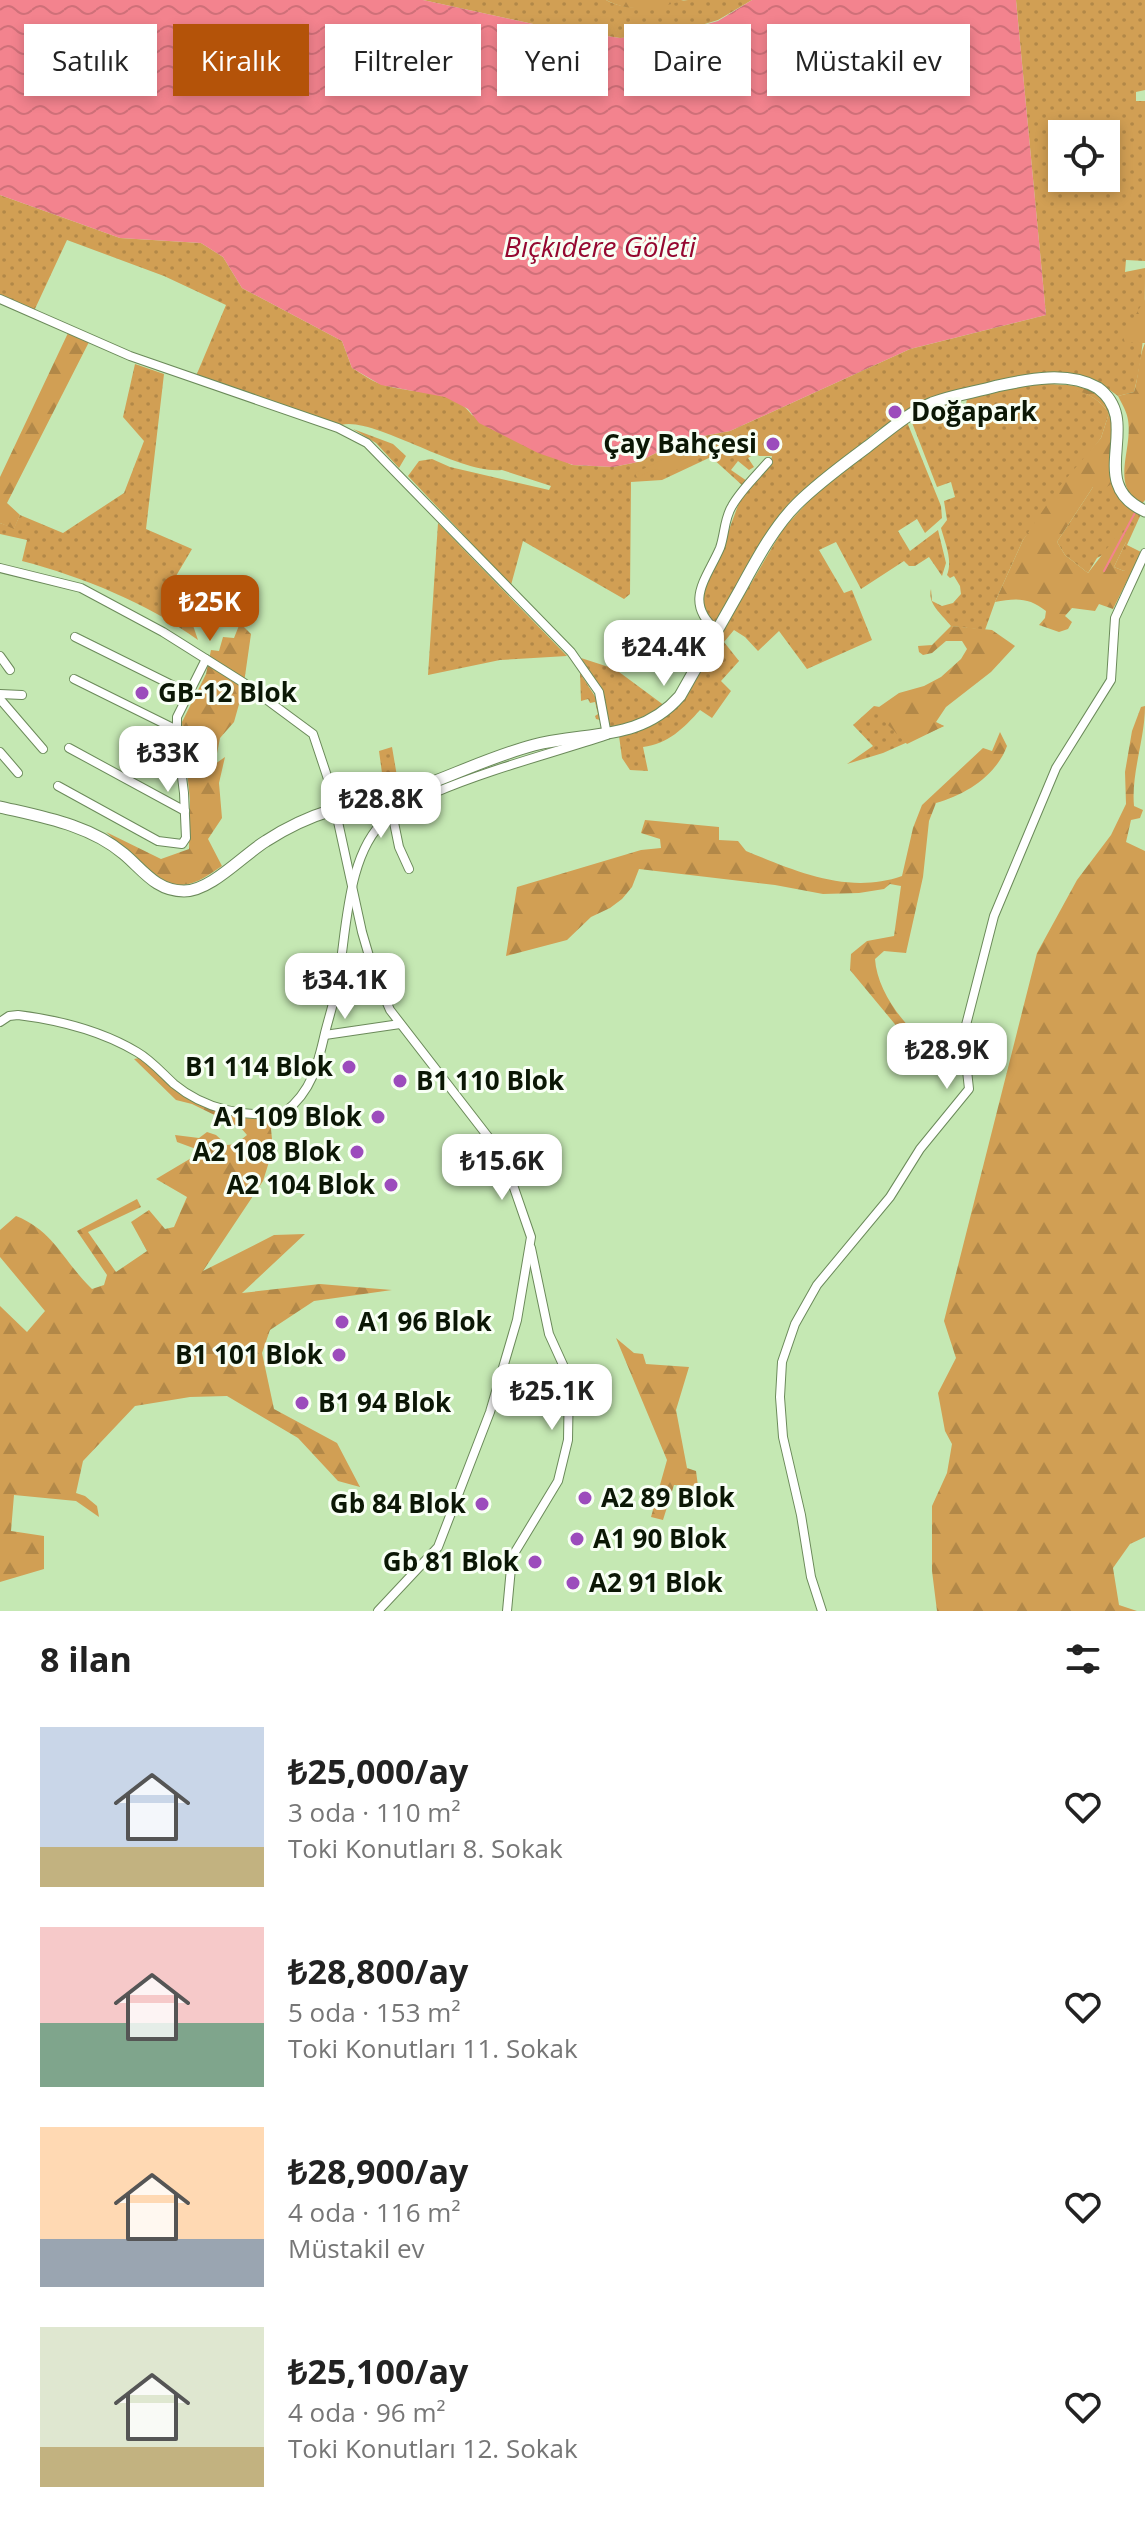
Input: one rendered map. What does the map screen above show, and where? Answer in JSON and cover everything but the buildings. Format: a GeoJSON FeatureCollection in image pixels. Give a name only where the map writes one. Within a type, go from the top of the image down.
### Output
{"type":"FeatureCollection","features":[{"type":"Feature","properties":{"kind":"street"},"geometry":{"type":"LineString","coordinates":[[0,299],[130,356],[323,423],[367,443],[571,652],[599,692],[607,735]]}},
{"type":"Feature","properties":{"kind":"street"},"geometry":{"type":"LineString","coordinates":[[0,1022],[18,1015],[106,1037],[140,1054],[196,1099],[254,1115],[285,1112],[294,1105],[315,1074],[337,986],[353,887],[367,846],[383,822],[393,813],[472,779],[632,728],[667,711],[680,696],[763,549],[795,506],[907,417],[942,400],[1036,378],[1094,386],[1111,399],[1122,420],[1120,491],[1129,502],[1144,511]]}},
{"type":"Feature","properties":{"kind":"street"},"geometry":{"type":"LineString","coordinates":[[717,631],[702,614],[701,583],[721,544],[731,507],[768,462]]}},
{"type":"Feature","properties":{"kind":"street"},"geometry":{"type":"LineString","coordinates":[[822,1611],[811,1577],[783,1437],[780,1397],[782,1362],[795,1324],[817,1285],[890,1197],[920,1149],[969,1089],[966,1025],[994,916],[1056,768],[1111,680],[1115,618],[1145,553]]}},
{"type":"Feature","properties":{"kind":"street"},"geometry":{"type":"LineString","coordinates":[[0,568],[81,588],[206,659],[313,734],[330,785],[374,973],[390,1010],[503,1156],[531,1237],[517,1320],[490,1412],[438,1547],[378,1611]]}},
{"type":"Feature","properties":{"kind":"street"},"geometry":{"type":"LineString","coordinates":[[75,637],[188,693]]}},
{"type":"Feature","properties":{"kind":"street"},"geometry":{"type":"LineString","coordinates":[[0,656],[10,670]]}},
{"type":"Feature","properties":{"kind":"street"},"geometry":{"type":"LineString","coordinates":[[58,786],[158,841],[182,844],[186,838],[185,811],[177,717],[206,659]]}},
{"type":"Feature","properties":{"kind":"street"},"geometry":{"type":"LineString","coordinates":[[74,679],[177,730]]}},
{"type":"Feature","properties":{"kind":"street"},"geometry":{"type":"LineString","coordinates":[[0,697],[22,695]]}},
{"type":"Feature","properties":{"kind":"street"},"geometry":{"type":"LineString","coordinates":[[0,697],[43,749]]}},
{"type":"Feature","properties":{"kind":"street"},"geometry":{"type":"LineString","coordinates":[[0,807],[95,834],[124,854],[157,885],[184,891],[206,884],[275,835],[334,809],[389,798],[534,745],[607,735]]}},
{"type":"Feature","properties":{"kind":"street"},"geometry":{"type":"LineString","coordinates":[[69,748],[185,811]]}},
{"type":"Feature","properties":{"kind":"street"},"geometry":{"type":"LineString","coordinates":[[0,752],[18,773]]}},
{"type":"Feature","properties":{"kind":"street"},"geometry":{"type":"LineString","coordinates":[[389,798],[399,847],[409,869]]}},
{"type":"Feature","properties":{"kind":"street"},"geometry":{"type":"LineString","coordinates":[[325,1035],[400,1024]]}},
{"type":"Feature","properties":{"kind":"street"},"geometry":{"type":"LineString","coordinates":[[507,1611],[512,1557],[558,1481],[568,1440],[569,1378],[549,1334],[530,1244]]}},
{"type":"Feature","properties":{"kind":"green space"},"geometry":{"type":"Polygon","coordinates":[[[423,0],[606,0],[627,7],[647,7],[688,0],[752,0],[718,20],[705,24],[624,24],[624,38],[608,36],[608,24],[533,24],[423,0]]]}},
{"type":"Feature","properties":{"kind":"green space"},"geometry":{"type":"Polygon","coordinates":[[[606,0],[684,0],[645,8],[625,7],[606,0]]]}},
{"type":"Feature","properties":{"kind":"green space"},"geometry":{"type":"Polygon","coordinates":[[[1016,0],[1145,0],[1145,90],[1136,92],[1136,101],[1145,101],[1145,261],[1126,260],[1125,272],[1145,268],[1142,346],[1134,392],[1118,396],[1096,380],[1041,372],[923,401],[878,430],[797,497],[715,624],[704,613],[701,595],[740,500],[770,464],[772,456],[756,453],[748,458],[754,467],[749,470],[738,461],[731,470],[747,481],[743,486],[711,457],[662,480],[631,482],[630,594],[624,599],[523,541],[511,585],[408,476],[419,461],[432,459],[450,467],[549,490],[551,486],[502,470],[463,464],[374,429],[341,425],[196,376],[226,305],[164,276],[67,240],[34,311],[0,296],[0,195],[120,238],[201,243],[223,257],[242,288],[342,341],[352,368],[366,377],[392,387],[453,400],[472,415],[572,465],[613,467],[638,462],[682,440],[730,431],[910,349],[1046,315],[1016,0]]]}},
{"type":"Feature","properties":{"kind":"green space"},"geometry":{"type":"Polygon","coordinates":[[[1145,299],[1145,343],[1125,343],[1123,336],[1145,299]]]}},
{"type":"Feature","properties":{"kind":"green space"},"geometry":{"type":"Polygon","coordinates":[[[68,333],[89,342],[7,503],[20,515],[14,529],[0,523],[0,477],[68,333]]]}},
{"type":"Feature","properties":{"kind":"green space"},"geometry":{"type":"Polygon","coordinates":[[[1145,343],[1145,500],[1141,505],[1127,487],[1128,420],[1118,396],[1134,392],[1145,343]]]}},
{"type":"Feature","properties":{"kind":"green space"},"geometry":{"type":"Polygon","coordinates":[[[135,364],[164,374],[146,529],[192,549],[176,576],[198,640],[158,614],[114,593],[22,561],[27,540],[0,534],[0,523],[14,528],[20,515],[63,533],[124,493],[144,441],[123,417],[135,364]]]}},
{"type":"Feature","properties":{"kind":"green space"},"geometry":{"type":"Polygon","coordinates":[[[1036,383],[1077,390],[1103,405],[1109,413],[1101,438],[1023,540],[985,630],[951,626],[936,609],[933,604],[931,599],[930,594],[931,589],[932,601],[942,606],[953,603],[961,594],[954,576],[950,578],[947,575],[949,557],[941,528],[947,520],[944,501],[955,497],[951,482],[937,487],[911,420],[943,404],[966,404],[967,399],[1036,383]]]}},
{"type":"Feature","properties":{"kind":"green space"},"geometry":{"type":"Polygon","coordinates":[[[1047,384],[1083,388],[1098,395],[1113,408],[1114,482],[1101,491],[1093,487],[1057,542],[1065,555],[1088,573],[1118,534],[1126,542],[1114,567],[1124,571],[1131,561],[1136,563],[1113,609],[1099,604],[1095,611],[1072,608],[1065,616],[1072,622],[1068,629],[1059,632],[1039,625],[1046,611],[1034,603],[1015,599],[995,602],[1023,540],[1058,488],[1101,438],[1109,413],[1090,396],[1047,384]]]}},
{"type":"Feature","properties":{"kind":"green space"},"geometry":{"type":"Polygon","coordinates":[[[907,422],[941,506],[942,518],[925,533],[917,519],[898,531],[910,551],[938,530],[946,563],[942,576],[929,557],[915,566],[909,566],[904,561],[861,589],[836,542],[819,550],[844,593],[852,590],[872,640],[807,669],[779,631],[758,651],[734,630],[724,642],[739,661],[721,681],[731,691],[712,718],[700,710],[668,739],[643,747],[648,771],[630,770],[622,758],[619,736],[658,721],[681,702],[783,529],[815,494],[907,422]]]}},
{"type":"Feature","properties":{"kind":"green space"},"geometry":{"type":"Polygon","coordinates":[[[353,429],[393,444],[406,456],[399,468],[376,443],[353,429]]]}},
{"type":"Feature","properties":{"kind":"green space"},"geometry":{"type":"Polygon","coordinates":[[[729,443],[670,473],[654,469],[637,478],[635,473],[680,451],[729,443]]]}},
{"type":"Feature","properties":{"kind":"green space"},"geometry":{"type":"Polygon","coordinates":[[[1114,482],[1123,501],[1141,514],[1127,545],[1141,552],[1136,563],[1124,571],[1114,567],[1126,542],[1097,558],[1088,573],[1065,555],[1057,542],[1093,487],[1114,482]]]}},
{"type":"Feature","properties":{"kind":"green space"},"geometry":{"type":"Polygon","coordinates":[[[438,523],[567,656],[500,660],[428,675],[438,523]]]}},
{"type":"Feature","properties":{"kind":"green space"},"geometry":{"type":"Polygon","coordinates":[[[240,623],[251,634],[243,690],[234,722],[220,738],[215,764],[225,757],[219,783],[222,818],[208,839],[222,866],[193,883],[173,884],[152,873],[106,832],[161,859],[189,849],[190,800],[182,722],[206,674],[211,650],[219,651],[223,637],[234,638],[240,623]]]}},
{"type":"Feature","properties":{"kind":"green space"},"geometry":{"type":"Polygon","coordinates":[[[951,626],[992,630],[1015,646],[991,672],[946,707],[936,722],[944,726],[907,744],[879,716],[879,707],[899,693],[941,677],[961,659],[967,649],[962,641],[946,641],[932,653],[923,655],[919,652],[918,646],[932,645],[951,626]]]}},
{"type":"Feature","properties":{"kind":"green space"},"geometry":{"type":"Polygon","coordinates":[[[581,658],[615,669],[665,706],[634,721],[610,728],[600,692],[581,658]]]}},
{"type":"Feature","properties":{"kind":"green space"},"geometry":{"type":"Polygon","coordinates":[[[580,673],[598,701],[600,720],[595,716],[598,714],[595,702],[590,703],[588,699],[581,701],[580,673]]]}},
{"type":"Feature","properties":{"kind":"green space"},"geometry":{"type":"Polygon","coordinates":[[[874,706],[908,712],[944,726],[883,753],[847,764],[873,746],[853,725],[874,706]]]}},
{"type":"Feature","properties":{"kind":"green space"},"geometry":{"type":"Polygon","coordinates":[[[1145,706],[1134,794],[1134,806],[1143,810],[1140,818],[1131,820],[1126,842],[1145,851],[1145,1537],[1130,1544],[1113,1568],[1119,1605],[1137,1611],[937,1611],[932,1571],[932,1506],[947,1473],[952,1444],[945,1431],[938,1393],[956,1358],[944,1321],[1037,953],[1077,880],[1111,835],[1126,804],[1125,772],[1132,731],[1141,707],[1145,706]]]}},
{"type":"Feature","properties":{"kind":"green space"},"geometry":{"type":"Polygon","coordinates":[[[1000,732],[1007,746],[987,775],[958,795],[936,803],[929,821],[923,877],[906,953],[884,951],[875,959],[886,996],[902,1018],[930,1045],[962,1053],[962,1074],[947,1071],[923,1058],[850,970],[851,954],[867,941],[894,936],[901,886],[890,884],[884,889],[859,893],[823,894],[775,885],[639,869],[632,887],[622,899],[591,917],[567,940],[506,956],[517,887],[641,850],[661,848],[660,839],[641,833],[645,820],[719,827],[719,840],[738,841],[746,851],[822,878],[862,883],[902,876],[913,828],[922,805],[983,748],[992,751],[1000,732]]]}},
{"type":"Feature","properties":{"kind":"green space"},"geometry":{"type":"Polygon","coordinates":[[[392,747],[399,788],[326,804],[332,784],[382,773],[379,751],[392,747]]]}},
{"type":"Feature","properties":{"kind":"green space"},"geometry":{"type":"Polygon","coordinates":[[[139,1058],[183,1093],[214,1110],[270,1119],[273,1149],[263,1181],[203,1271],[274,1235],[305,1234],[242,1293],[320,1284],[392,1290],[314,1301],[270,1330],[262,1353],[274,1409],[337,1443],[360,1487],[338,1481],[298,1438],[227,1396],[190,1397],[135,1406],[83,1461],[76,1493],[97,1506],[99,1517],[76,1501],[14,1495],[11,1531],[44,1536],[44,1569],[0,1582],[0,1306],[27,1332],[45,1311],[0,1257],[0,1230],[16,1216],[29,1222],[49,1238],[92,1289],[104,1285],[107,1275],[77,1231],[137,1199],[141,1207],[88,1232],[116,1272],[147,1251],[131,1222],[149,1210],[165,1229],[174,1227],[187,1197],[156,1179],[193,1157],[196,1149],[177,1142],[175,1135],[199,1138],[207,1132],[227,1145],[236,1144],[247,1135],[241,1128],[192,1104],[176,1100],[134,1059],[139,1058]]]}},
{"type":"Feature","properties":{"kind":"green space"},"geometry":{"type":"Polygon","coordinates":[[[616,1338],[634,1353],[643,1354],[646,1364],[689,1367],[676,1410],[687,1468],[696,1471],[698,1486],[674,1485],[663,1520],[651,1517],[667,1460],[616,1338]]]}},
{"type":"Feature","properties":{"kind":"water","name":"Bıçkıdere Göleti"},"geometry":{"type":"Polygon","coordinates":[[[0,0],[423,0],[533,24],[497,24],[497,96],[608,96],[608,36],[624,38],[624,96],[751,96],[751,24],[707,24],[718,21],[752,0],[1016,0],[1046,315],[910,349],[730,431],[682,440],[638,462],[613,467],[573,465],[538,453],[479,423],[468,409],[445,397],[381,385],[352,368],[342,341],[242,288],[223,257],[201,243],[120,238],[0,195],[0,0]]]}},
{"type":"Feature","properties":{"kind":"waterway"},"geometry":{"type":"LineString","coordinates":[[1104,571],[1137,509]]}},
{"type":"Feature","properties":{"kind":"place","name":"Doğapark"},"geometry":{"type":"Point","coordinates":[895,412]}},
{"type":"Feature","properties":{"kind":"place","name":"Çay Bahçesi"},"geometry":{"type":"Point","coordinates":[773,444]}},
{"type":"Feature","properties":{"kind":"place","name":"GB-12 Blok"},"geometry":{"type":"Point","coordinates":[142,693]}},
{"type":"Feature","properties":{"kind":"place","name":"B1 114 Blok"},"geometry":{"type":"Point","coordinates":[349,1067]}},
{"type":"Feature","properties":{"kind":"place","name":"B1 110 Blok"},"geometry":{"type":"Point","coordinates":[400,1081]}},
{"type":"Feature","properties":{"kind":"place","name":"A1 109 Blok"},"geometry":{"type":"Point","coordinates":[378,1117]}},
{"type":"Feature","properties":{"kind":"place","name":"A2 108 Blok"},"geometry":{"type":"Point","coordinates":[357,1152]}},
{"type":"Feature","properties":{"kind":"place","name":"A2 104 Blok"},"geometry":{"type":"Point","coordinates":[391,1185]}},
{"type":"Feature","properties":{"kind":"place","name":"A1 96 Blok"},"geometry":{"type":"Point","coordinates":[342,1322]}},
{"type":"Feature","properties":{"kind":"place","name":"B1 101 Blok"},"geometry":{"type":"Point","coordinates":[339,1355]}},
{"type":"Feature","properties":{"kind":"place","name":"B1 94 Blok"},"geometry":{"type":"Point","coordinates":[302,1403]}},
{"type":"Feature","properties":{"kind":"place","name":"A2 89 Blok"},"geometry":{"type":"Point","coordinates":[585,1498]}},
{"type":"Feature","properties":{"kind":"place","name":"Gb 84 Blok"},"geometry":{"type":"Point","coordinates":[482,1504]}},
{"type":"Feature","properties":{"kind":"place","name":"A1 90 Blok"},"geometry":{"type":"Point","coordinates":[577,1539]}},
{"type":"Feature","properties":{"kind":"place","name":"Gb 81 Blok"},"geometry":{"type":"Point","coordinates":[535,1562]}},
{"type":"Feature","properties":{"kind":"place","name":"A2 91 Blok"},"geometry":{"type":"Point","coordinates":[573,1583]}}]}
